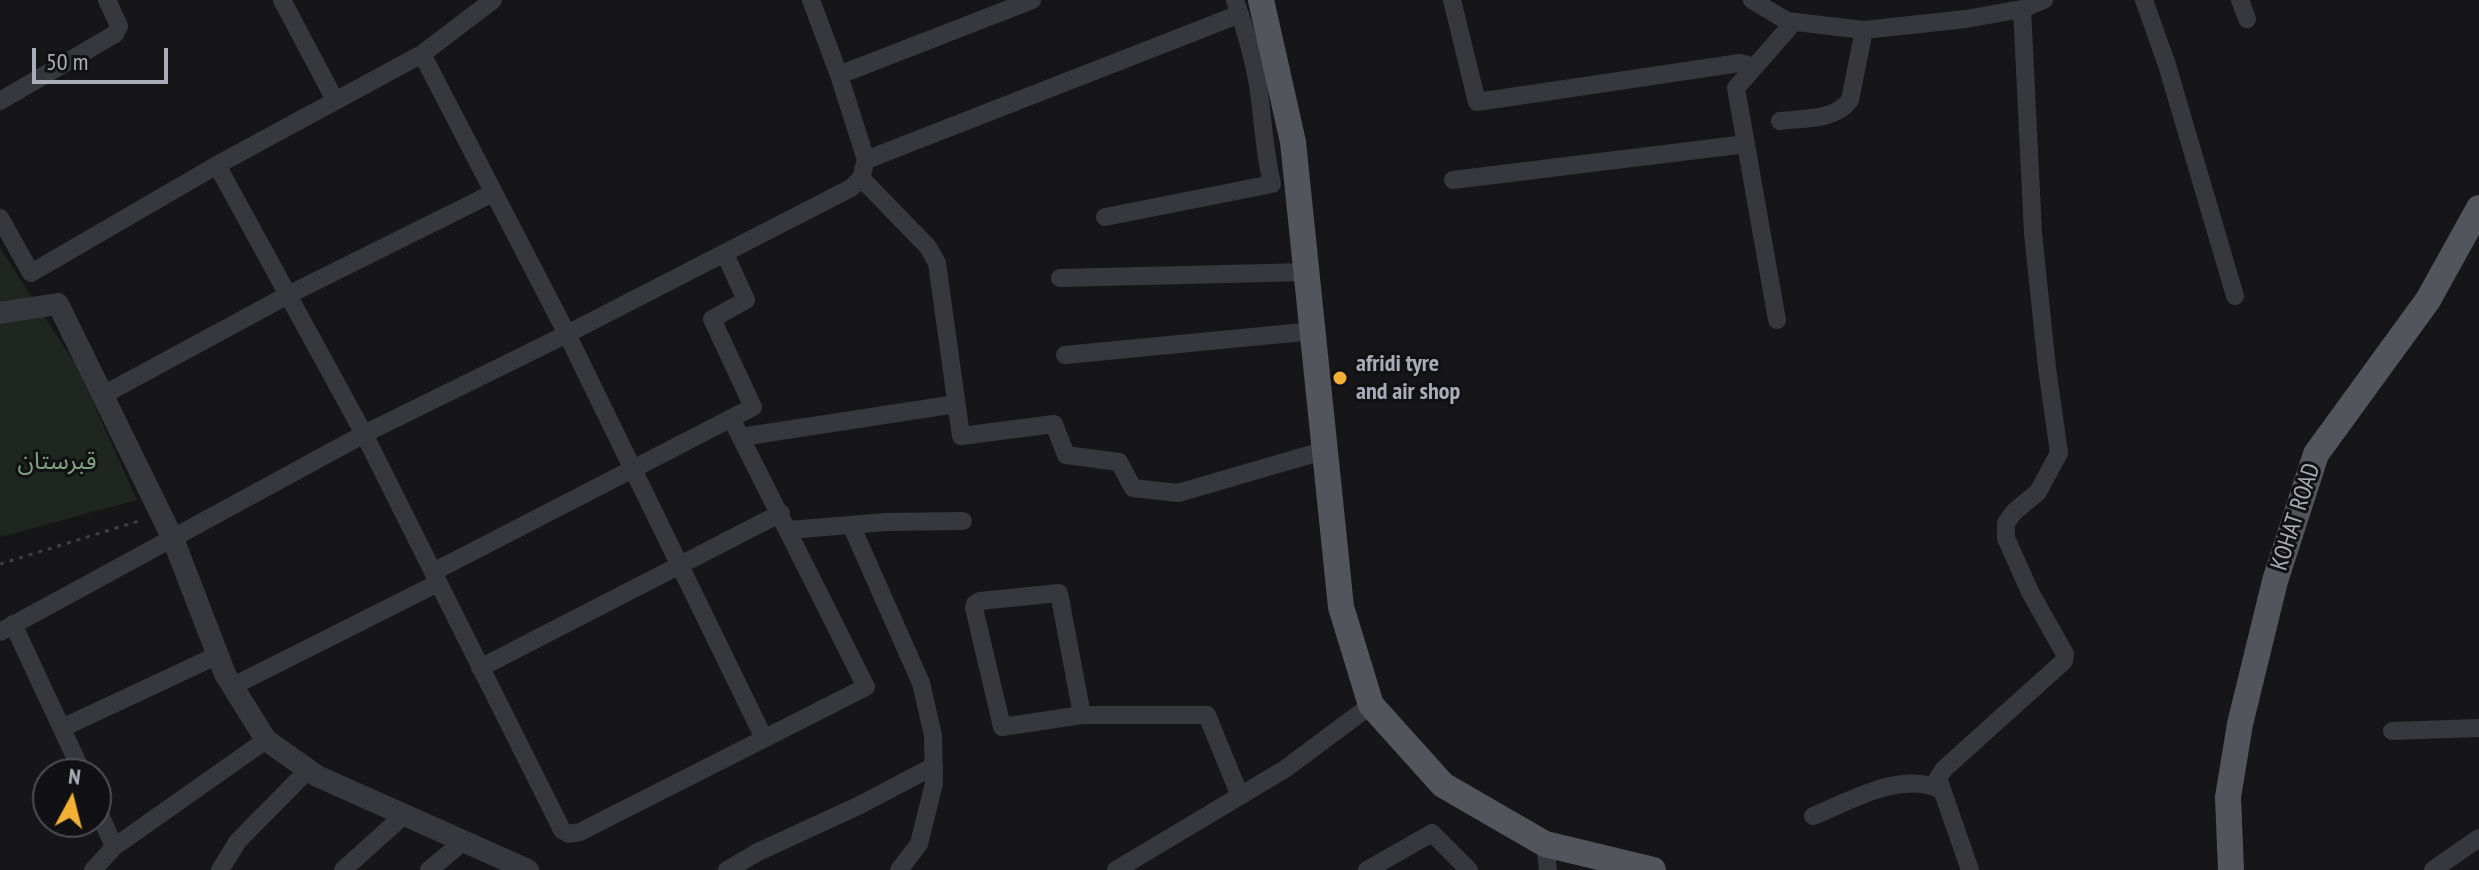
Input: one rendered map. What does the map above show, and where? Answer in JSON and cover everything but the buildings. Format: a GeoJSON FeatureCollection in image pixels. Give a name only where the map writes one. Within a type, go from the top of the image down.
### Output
{"type":"FeatureCollection","features":[{"type":"Feature","properties":{"kind":"main road"},"geometry":{"type":"LineString","coordinates":[[1246,5],[1293,142],[1341,607],[1371,705],[1443,785],[1545,844],[1653,870]]}},
{"type":"Feature","properties":{"kind":"main road","name":"KOHAT ROAD"},"geometry":{"type":"LineString","coordinates":[[2231,870],[2228,797],[2240,724],[2275,581],[2316,454],[2428,300],[2479,208]]}},
{"type":"Feature","properties":{"kind":"street"},"geometry":{"type":"LineString","coordinates":[[0,101],[115,34],[119,26],[107,0]]}},
{"type":"Feature","properties":{"kind":"street"},"geometry":{"type":"LineString","coordinates":[[282,0],[335,100]]}},
{"type":"Feature","properties":{"kind":"street"},"geometry":{"type":"LineString","coordinates":[[0,218],[31,273],[217,165],[422,54],[493,0]]}},
{"type":"Feature","properties":{"kind":"street"},"geometry":{"type":"LineString","coordinates":[[811,0],[839,75],[864,169],[928,247],[937,263],[961,436],[1054,424],[1066,455],[1119,462],[1133,488],[1178,493],[1326,450]]}},
{"type":"Feature","properties":{"kind":"street"},"geometry":{"type":"LineString","coordinates":[[839,75],[1032,0]]}},
{"type":"Feature","properties":{"kind":"street"},"geometry":{"type":"LineString","coordinates":[[1452,0],[1477,102],[1740,63],[1755,67]]}},
{"type":"Feature","properties":{"kind":"street"},"geometry":{"type":"LineString","coordinates":[[1752,0],[1787,21],[1864,30],[1966,19],[2022,9],[2044,0]]}},
{"type":"Feature","properties":{"kind":"street"},"geometry":{"type":"LineString","coordinates":[[2144,0],[2171,79],[2235,296]]}},
{"type":"Feature","properties":{"kind":"street"},"geometry":{"type":"LineString","coordinates":[[2240,0],[2247,19]]}},
{"type":"Feature","properties":{"kind":"street"},"geometry":{"type":"LineString","coordinates":[[76,758],[6,628],[364,434],[839,196],[864,169],[1246,5],[1265,155],[1272,184],[1105,217]]}},
{"type":"Feature","properties":{"kind":"street"},"geometry":{"type":"LineString","coordinates":[[1970,870],[1938,778],[1944,769],[2064,661],[2065,654],[2030,592],[2006,538],[2006,523],[2038,492],[2059,453],[2033,233],[2022,9]]}},
{"type":"Feature","properties":{"kind":"street"},"geometry":{"type":"LineString","coordinates":[[1777,320],[1736,88],[1794,22]]}},
{"type":"Feature","properties":{"kind":"street"},"geometry":{"type":"LineString","coordinates":[[1780,121],[1830,115],[1846,106],[1850,100],[1864,30]]}},
{"type":"Feature","properties":{"kind":"street"},"geometry":{"type":"LineString","coordinates":[[422,54],[567,334],[764,738]]}},
{"type":"Feature","properties":{"kind":"street"},"geometry":{"type":"LineString","coordinates":[[1453,180],[1746,144]]}},
{"type":"Feature","properties":{"kind":"street"},"geometry":{"type":"LineString","coordinates":[[217,165],[364,434],[562,830],[569,834],[580,832],[866,687],[731,418]]}},
{"type":"Feature","properties":{"kind":"street"},"geometry":{"type":"LineString","coordinates":[[103,395],[288,295],[493,193]]}},
{"type":"Feature","properties":{"kind":"street"},"geometry":{"type":"LineString","coordinates":[[233,686],[753,407],[712,319],[746,300],[725,254]]}},
{"type":"Feature","properties":{"kind":"street"},"geometry":{"type":"LineString","coordinates":[[1060,278],[1307,272]]}},
{"type":"Feature","properties":{"kind":"street"},"geometry":{"type":"LineString","coordinates":[[0,313],[58,304],[173,539],[218,655],[266,740],[308,770],[528,870]]}},
{"type":"Feature","properties":{"kind":"street"},"geometry":{"type":"LineString","coordinates":[[1065,355],[1314,331]]}},
{"type":"Feature","properties":{"kind":"street"},"geometry":{"type":"LineString","coordinates":[[741,437],[956,404]]}},
{"type":"Feature","properties":{"kind":"street"},"geometry":{"type":"LineString","coordinates":[[480,668],[781,513]]}},
{"type":"Feature","properties":{"kind":"street"},"geometry":{"type":"LineString","coordinates":[[789,530],[963,521]]}},
{"type":"Feature","properties":{"kind":"street"},"geometry":{"type":"LineString","coordinates":[[851,525],[921,683],[933,735],[934,783],[919,844],[899,870]]}},
{"type":"Feature","properties":{"kind":"street"},"geometry":{"type":"LineString","coordinates":[[1082,715],[1059,593],[975,604],[1002,727],[1082,715],[1207,715],[1240,796]]}},
{"type":"Feature","properties":{"kind":"street"},"geometry":{"type":"LineString","coordinates":[[62,728],[218,655]]}},
{"type":"Feature","properties":{"kind":"street"},"geometry":{"type":"LineString","coordinates":[[1116,870],[1285,769],[1371,705]]}},
{"type":"Feature","properties":{"kind":"street"},"geometry":{"type":"LineString","coordinates":[[2392,731],[2479,728]]}},
{"type":"Feature","properties":{"kind":"street"},"geometry":{"type":"LineString","coordinates":[[93,870],[114,847],[266,740]]}},
{"type":"Feature","properties":{"kind":"street"},"geometry":{"type":"LineString","coordinates":[[727,870],[934,766]]}},
{"type":"Feature","properties":{"kind":"street"},"geometry":{"type":"LineString","coordinates":[[220,870],[238,841],[308,770]]}},
{"type":"Feature","properties":{"kind":"street"},"geometry":{"type":"LineString","coordinates":[[1813,816],[1896,784],[1926,783],[1940,789]]}},
{"type":"Feature","properties":{"kind":"street"},"geometry":{"type":"LineString","coordinates":[[343,870],[404,815]]}},
{"type":"Feature","properties":{"kind":"street"},"geometry":{"type":"LineString","coordinates":[[1367,870],[1432,833],[1469,870]]}},
{"type":"Feature","properties":{"kind":"street"},"geometry":{"type":"LineString","coordinates":[[110,838],[114,847]]}},
{"type":"Feature","properties":{"kind":"street"},"geometry":{"type":"LineString","coordinates":[[2433,870],[2479,838]]}},
{"type":"Feature","properties":{"kind":"street"},"geometry":{"type":"LineString","coordinates":[[429,870],[464,841]]}},
{"type":"Feature","properties":{"kind":"street"},"geometry":{"type":"LineString","coordinates":[[1545,844],[1548,870]]}},
{"type":"Feature","properties":{"kind":"path"},"geometry":{"type":"LineString","coordinates":[[0,564],[161,514]]}},
{"type":"Feature","properties":{"kind":"green space","name":"قبرستان"},"geometry":{"type":"Polygon","coordinates":[[[0,248],[77,367],[137,500],[0,537],[0,248]]]}},
{"type":"Feature","properties":{"kind":"place","name":"afridi tyre and air shop"},"geometry":{"type":"Point","coordinates":[1340,378]}}]}
